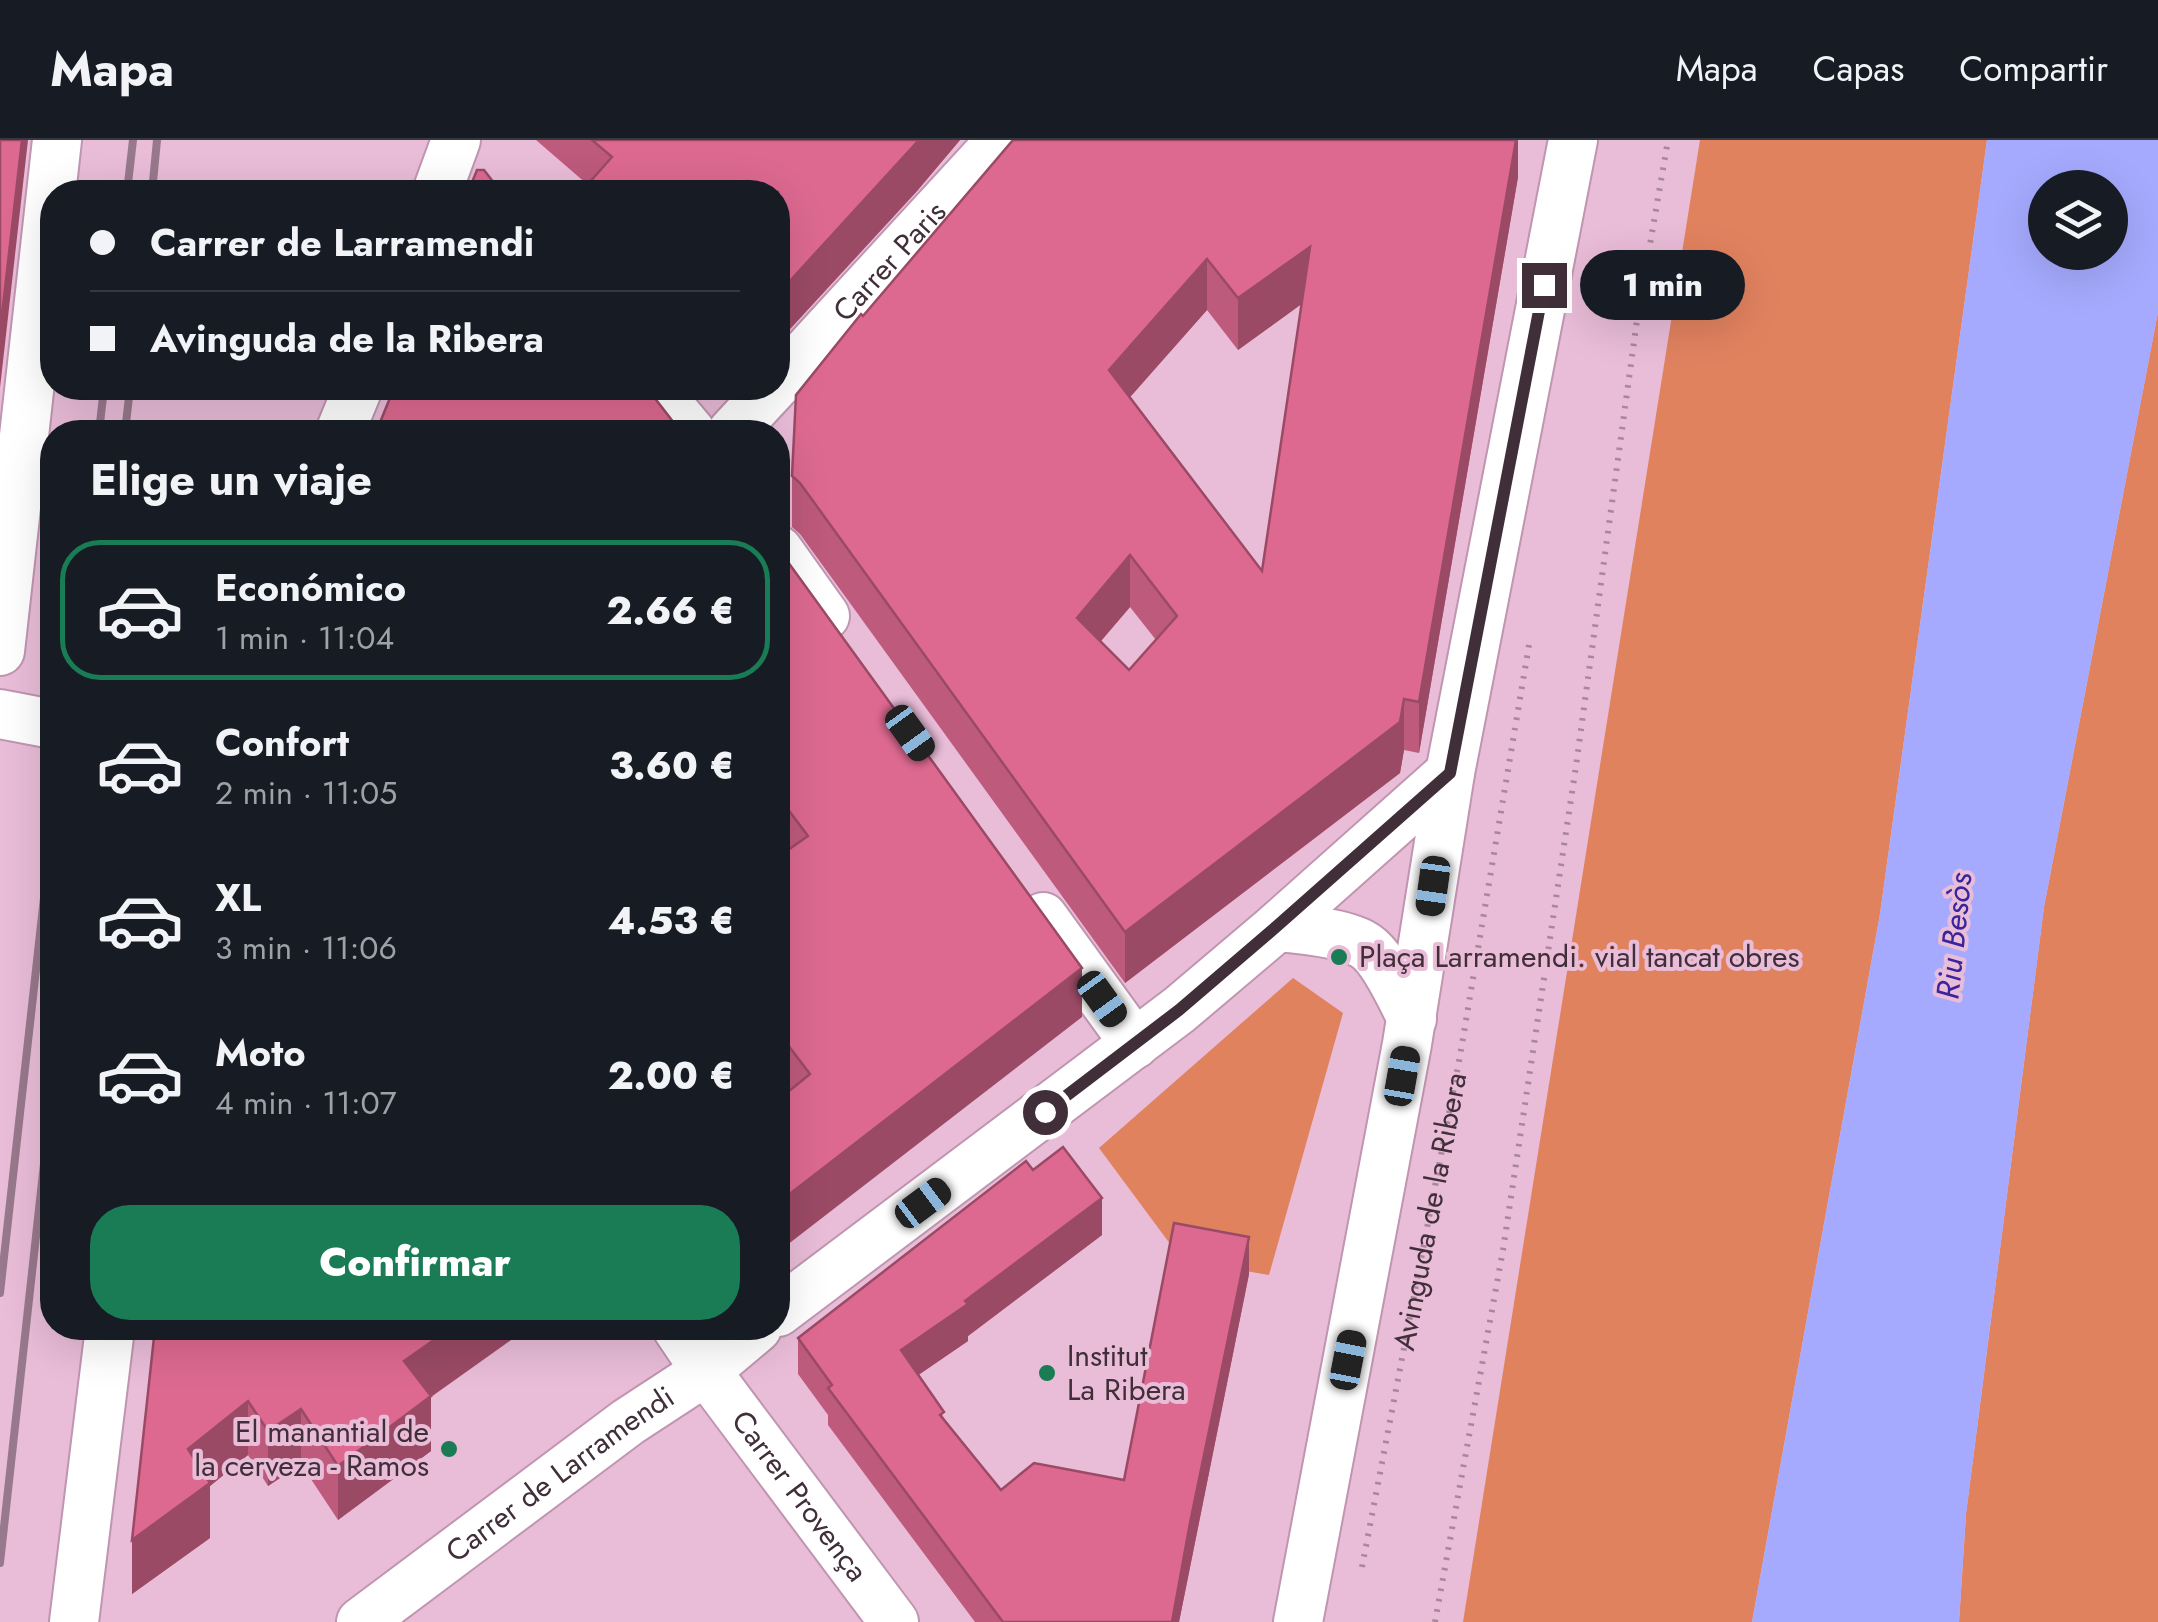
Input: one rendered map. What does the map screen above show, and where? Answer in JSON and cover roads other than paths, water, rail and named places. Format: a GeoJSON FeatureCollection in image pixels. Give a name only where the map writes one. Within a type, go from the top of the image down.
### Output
{"type":"FeatureCollection","features":[{"type":"Feature","properties":{"kind":"street"},"geometry":{"type":"LineString","coordinates":[[53,180],[57,140]]}},
{"type":"Feature","properties":{"kind":"street","name":"Carrer Paris"},"geometry":{"type":"LineString","coordinates":[[790,369],[1001,140]]}},
{"type":"Feature","properties":{"kind":"street","name":"Avinguda de la Ribera"},"geometry":{"type":"LineString","coordinates":[[1298,1622],[1412,1019],[1450,773],[1564,145]]}},
{"type":"Feature","properties":{"kind":"street"},"geometry":{"type":"LineString","coordinates":[[448,164],[469,180]]}},
{"type":"Feature","properties":{"kind":"street"},"geometry":{"type":"LineString","coordinates":[[0,651],[40,292]]}},
{"type":"Feature","properties":{"kind":"street"},"geometry":{"type":"LineString","coordinates":[[664,400],[681,420]]}},
{"type":"Feature","properties":{"kind":"street","name":"Carrer Paris"},"geometry":{"type":"LineString","coordinates":[[743,420],[761,400]]}},
{"type":"Feature","properties":{"kind":"street"},"geometry":{"type":"LineString","coordinates":[[790,567],[847,645]]}},
{"type":"Feature","properties":{"kind":"street"},"geometry":{"type":"LineString","coordinates":[[0,714],[40,722]]}},
{"type":"Feature","properties":{"kind":"street"},"geometry":{"type":"LineString","coordinates":[[790,1303],[1179,1010],[1450,773]]}},
{"type":"Feature","properties":{"kind":"street"},"geometry":{"type":"LineString","coordinates":[[1020,885],[1134,1044]]}},
{"type":"Feature","properties":{"kind":"street"},"geometry":{"type":"LineString","coordinates":[[1277,926],[1325,932],[1366,945],[1392,978],[1412,1019]]}},
{"type":"Feature","properties":{"kind":"street"},"geometry":{"type":"LineString","coordinates":[[74,1622],[109,1340]]}},
{"type":"Feature","properties":{"kind":"street","name":"Carrer Provença"},"geometry":{"type":"LineString","coordinates":[[685,1340],[894,1622]]}},
{"type":"Feature","properties":{"kind":"street","name":"Carrer de Larramendi"},"geometry":{"type":"LineString","coordinates":[[361,1622],[743,1340]]}},
{"type":"Feature","properties":{"kind":"water","name":"Riu Besòs"},"geometry":{"type":"Polygon","coordinates":[[[1987,140],[2158,140],[2158,312],[2044,907],[1966,1514],[1959,1622],[1752,1622],[1880,914],[1987,140]]]}},
{"type":"Feature","properties":{"kind":"railway"},"geometry":{"type":"LineString","coordinates":[[128,180],[133,140]]}},
{"type":"Feature","properties":{"kind":"railway"},"geometry":{"type":"LineString","coordinates":[[153,180],[157,140]]}},
{"type":"Feature","properties":{"kind":"railway"},"geometry":{"type":"LineString","coordinates":[[100,420],[103,400]]}},
{"type":"Feature","properties":{"kind":"railway"},"geometry":{"type":"LineString","coordinates":[[126,420],[129,400]]}},
{"type":"Feature","properties":{"kind":"railway"},"geometry":{"type":"LineString","coordinates":[[0,1293],[40,934]]}},
{"type":"Feature","properties":{"kind":"railway"},"geometry":{"type":"LineString","coordinates":[[0,1563],[40,1200]]}},
{"type":"Feature","properties":{"kind":"place","name":"Plaça Larramendi. vial tancat obres"},"geometry":{"type":"Point","coordinates":[1339,957]}},
{"type":"Feature","properties":{"kind":"place","name":"Institut La Ribera"},"geometry":{"type":"Point","coordinates":[1047,1373]}},
{"type":"Feature","properties":{"kind":"place","name":"El manantial de la cerveza - Ramos"},"geometry":{"type":"Point","coordinates":[449,1449]}}]}
